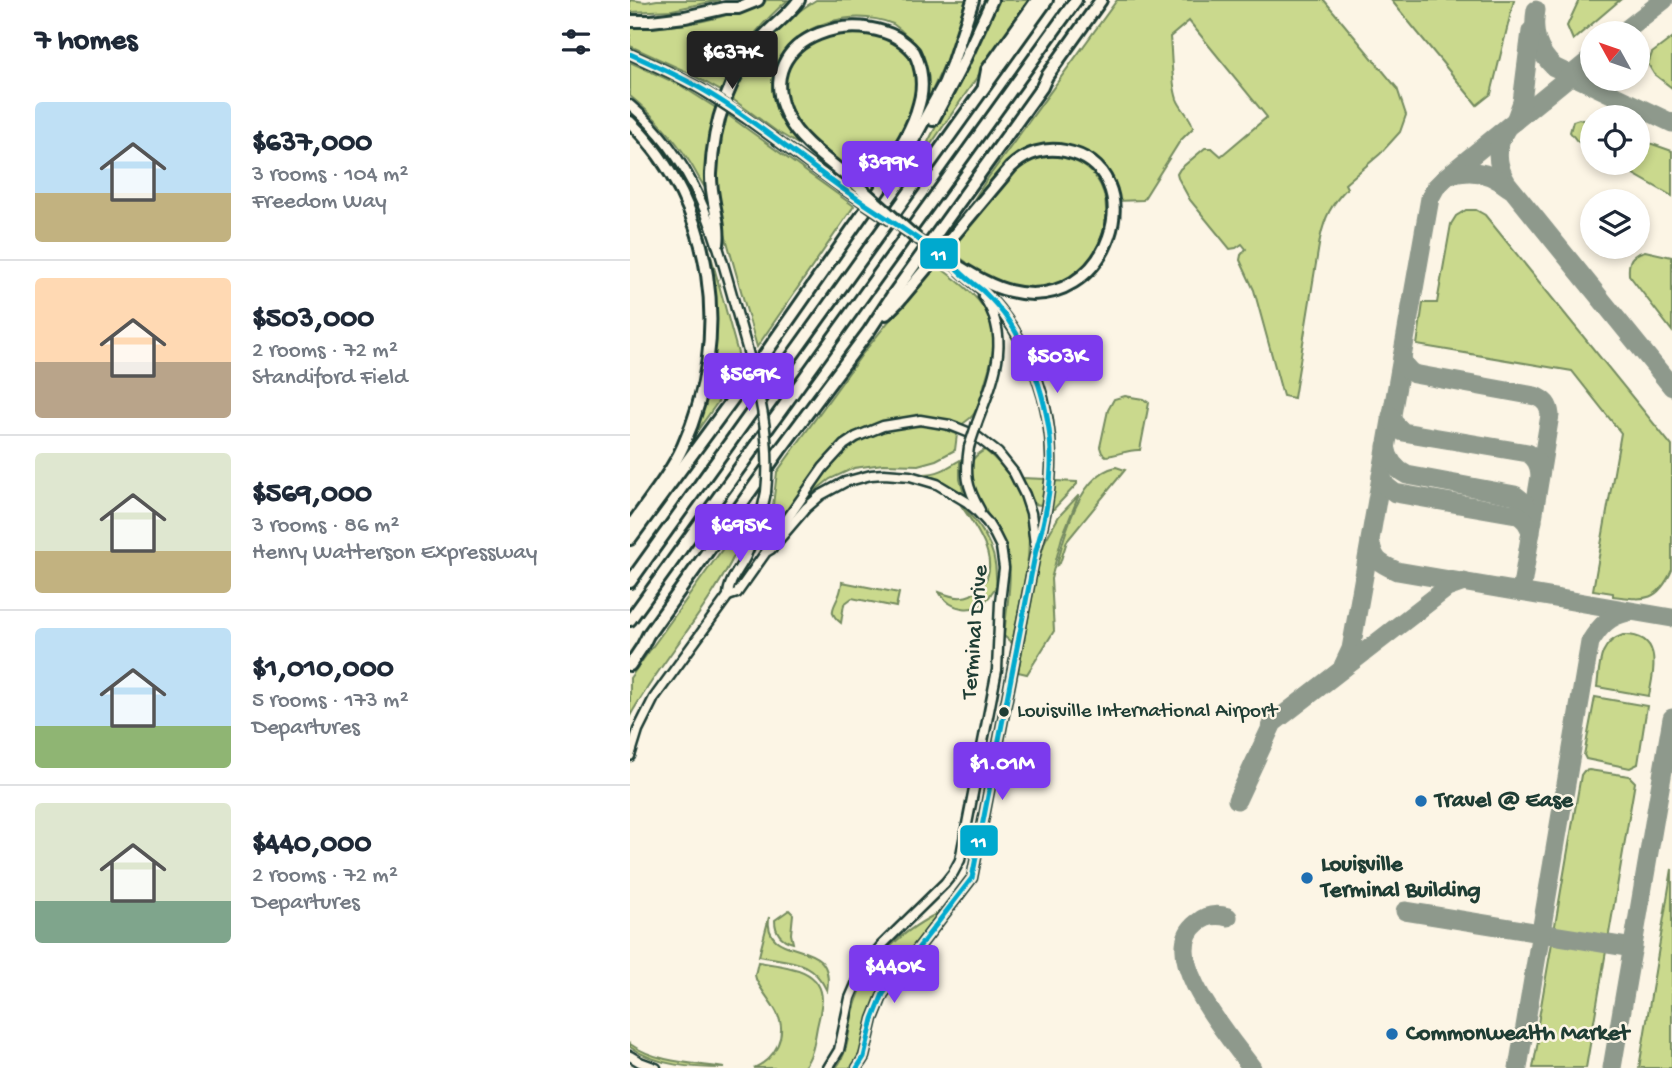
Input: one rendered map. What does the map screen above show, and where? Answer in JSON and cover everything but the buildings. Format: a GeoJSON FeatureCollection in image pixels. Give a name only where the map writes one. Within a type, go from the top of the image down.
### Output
{"type":"FeatureCollection","features":[{"type":"Feature","properties":{"kind":"highway"},"geometry":{"type":"LineString","coordinates":[[725,8],[740,0]]}},
{"type":"Feature","properties":{"kind":"highway"},"geometry":{"type":"LineString","coordinates":[[630,21],[671,19],[725,8],[738,8],[758,0]]}},
{"type":"Feature","properties":{"kind":"highway"},"geometry":{"type":"LineString","coordinates":[[889,177],[932,108],[952,64],[973,0]]}},
{"type":"Feature","properties":{"kind":"highway"},"geometry":{"type":"LineString","coordinates":[[630,539],[754,370],[871,201],[928,128],[940,109],[992,0]]}},
{"type":"Feature","properties":{"kind":"highway"},"geometry":{"type":"LineString","coordinates":[[983,90],[987,70],[1037,0]]}},
{"type":"Feature","properties":{"kind":"highway"},"geometry":{"type":"LineString","coordinates":[[630,582],[1047,0]]}},
{"type":"Feature","properties":{"kind":"highway"},"geometry":{"type":"LineString","coordinates":[[630,620],[1076,0]]}},
{"type":"Feature","properties":{"kind":"highway"},"geometry":{"type":"LineString","coordinates":[[630,665],[648,635],[869,331],[1101,0]]}},
{"type":"Feature","properties":{"kind":"highway"},"geometry":{"type":"LineString","coordinates":[[1042,87],[1052,79],[1109,0]]}},
{"type":"Feature","properties":{"kind":"highway"},"geometry":{"type":"LineString","coordinates":[[718,244],[719,233],[711,178],[713,146],[721,106],[735,76],[750,53],[801,1]]}},
{"type":"Feature","properties":{"kind":"highway"},"geometry":{"type":"LineString","coordinates":[[870,17],[889,25],[907,41],[919,65],[922,85],[919,106],[909,130],[877,184],[871,201]]}},
{"type":"Feature","properties":{"kind":"highway"},"geometry":{"type":"LineString","coordinates":[[821,21],[798,38],[787,54],[781,71],[781,100],[788,119],[800,135],[917,239]]}},
{"type":"Feature","properties":{"kind":"highway"},"geometry":{"type":"LineString","coordinates":[[630,122],[651,145],[670,173],[695,225],[710,295],[711,331],[704,386],[682,448],[630,527]]}},
{"type":"Feature","properties":{"kind":"highway"},"geometry":{"type":"LineString","coordinates":[[869,331],[899,301],[1011,167],[1021,159],[1047,150],[1073,153],[1094,166],[1107,183],[1114,214],[1107,243],[1090,269],[1069,285],[1036,294],[1008,291],[948,260]]}},
{"type":"Feature","properties":{"kind":"highway"},"geometry":{"type":"LineString","coordinates":[[630,654],[648,635]]}},
{"type":"Feature","properties":{"kind":"main road"},"geometry":{"type":"LineString","coordinates":[[630,54],[685,79],[747,119],[948,260],[988,303],[999,338],[996,365],[969,447],[966,469],[971,492],[987,522]]}},
{"type":"Feature","properties":{"kind":"main road","name":"Terminal Drive"},"geometry":{"type":"LineString","coordinates":[[630,105],[662,136],[686,169],[704,206],[718,244],[765,418],[768,464],[766,492],[754,536],[728,588],[728,596]]}},
{"type":"Feature","properties":{"kind":"main road"},"geometry":{"type":"LineString","coordinates":[[858,1068],[864,1057],[873,1019],[883,994],[972,878],[1043,522],[1051,467],[1051,443],[1035,371],[1023,345],[993,302],[972,283]]}},
{"type":"Feature","properties":{"kind":"main road"},"geometry":{"type":"LineString","coordinates":[[766,552],[836,452],[856,438],[883,426],[920,420],[950,425],[975,435],[998,453],[1014,473],[1027,500],[1036,550]]}},
{"type":"Feature","properties":{"kind":"main road","name":"Terminal Drive"},"geometry":{"type":"LineString","coordinates":[[630,756],[638,730],[654,698],[728,596],[737,593],[766,552],[821,495],[845,482],[870,475],[910,475],[937,484],[967,502],[987,522],[1000,547],[1004,568],[997,670],[960,860],[936,893],[881,946],[863,968],[850,998],[839,1050],[828,1068]]}},
{"type":"Feature","properties":{"kind":"main road"},"geometry":{"type":"LineString","coordinates":[[630,1056],[656,1068]]}},
{"type":"Feature","properties":{"kind":"green space"},"geometry":{"type":"Polygon","coordinates":[[[630,0],[720,0],[672,10],[630,12],[630,0]]]}},
{"type":"Feature","properties":{"kind":"green space"},"geometry":{"type":"Polygon","coordinates":[[[767,0],[788,0],[749,41],[721,91],[630,46],[630,28],[700,22],[767,0]]]}},
{"type":"Feature","properties":{"kind":"green space"},"geometry":{"type":"Polygon","coordinates":[[[816,0],[966,0],[949,54],[920,117],[919,57],[915,48],[907,36],[893,24],[869,18],[845,18],[822,24],[802,35],[786,50],[776,69],[773,91],[779,116],[801,146],[731,98],[766,42],[789,19],[816,0]]]}},
{"type":"Feature","properties":{"kind":"green space"},"geometry":{"type":"Polygon","coordinates":[[[996,0],[1030,0],[931,144],[928,142],[996,0]]]}},
{"type":"Feature","properties":{"kind":"green space"},"geometry":{"type":"Polygon","coordinates":[[[1117,0],[1324,0],[1397,88],[1406,115],[1400,132],[1380,154],[1345,184],[1347,188],[1329,211],[1324,224],[1294,398],[1283,396],[1254,290],[1240,260],[1246,249],[1242,244],[1230,249],[1190,200],[1178,178],[1180,169],[1205,148],[1212,148],[1221,156],[1267,117],[1189,21],[1170,37],[1175,92],[1193,128],[1180,141],[1143,200],[1116,201],[1092,160],[1038,147],[968,209],[1117,0]]]}},
{"type":"Feature","properties":{"kind":"green space"},"geometry":{"type":"Polygon","coordinates":[[[1391,0],[1514,0],[1491,94],[1477,105],[1391,0]]]}},
{"type":"Feature","properties":{"kind":"green space"},"geometry":{"type":"Polygon","coordinates":[[[1579,0],[1620,0],[1595,21],[1580,21],[1580,34],[1573,40],[1567,26],[1579,0]]]}},
{"type":"Feature","properties":{"kind":"green space"},"geometry":{"type":"Polygon","coordinates":[[[841,21],[868,23],[885,32],[903,48],[913,64],[916,82],[914,100],[900,138],[868,185],[799,128],[785,101],[785,72],[807,36],[819,28],[841,21]]]}},
{"type":"Feature","properties":{"kind":"green space"},"geometry":{"type":"Polygon","coordinates":[[[1672,38],[1672,88],[1654,74],[1650,67],[1652,53],[1672,38]]]}},
{"type":"Feature","properties":{"kind":"green space"},"geometry":{"type":"Polygon","coordinates":[[[630,62],[680,85],[716,108],[707,148],[706,189],[669,134],[630,96],[630,62]]]}},
{"type":"Feature","properties":{"kind":"green space"},"geometry":{"type":"Polygon","coordinates":[[[725,113],[854,206],[757,347],[717,206],[715,161],[725,113]]]}},
{"type":"Feature","properties":{"kind":"green space"},"geometry":{"type":"Polygon","coordinates":[[[1580,119],[1580,143],[1570,132],[1573,121],[1580,119]]]}},
{"type":"Feature","properties":{"kind":"green space"},"geometry":{"type":"Polygon","coordinates":[[[1650,143],[1672,151],[1672,196],[1635,175],[1650,175],[1650,143]]]}},
{"type":"Feature","properties":{"kind":"green space"},"geometry":{"type":"Polygon","coordinates":[[[1048,156],[1077,162],[1095,177],[1105,198],[1105,222],[1098,245],[1083,267],[1062,283],[1035,290],[993,282],[948,249],[1008,176],[1029,160],[1048,156]]]}},
{"type":"Feature","properties":{"kind":"green space"},"geometry":{"type":"Polygon","coordinates":[[[684,184],[701,220],[742,368],[690,441],[713,309],[682,185],[684,184]]]}},
{"type":"Feature","properties":{"kind":"green space"},"geometry":{"type":"Polygon","coordinates":[[[1466,210],[1476,210],[1485,215],[1672,446],[1672,570],[1661,589],[1649,597],[1613,596],[1613,593],[1593,590],[1621,433],[1572,371],[1417,345],[1423,303],[1437,303],[1451,224],[1456,216],[1466,210]]]}},
{"type":"Feature","properties":{"kind":"green space"},"geometry":{"type":"Polygon","coordinates":[[[1650,252],[1672,257],[1672,331],[1629,275],[1631,259],[1650,259],[1650,252]]]}},
{"type":"Feature","properties":{"kind":"green space"},"geometry":{"type":"Polygon","coordinates":[[[935,264],[977,299],[986,311],[991,325],[994,340],[992,358],[975,412],[961,425],[940,419],[904,418],[869,427],[853,435],[838,445],[822,462],[760,551],[773,505],[777,472],[863,353],[935,264]]]}},
{"type":"Feature","properties":{"kind":"green space"},"geometry":{"type":"Polygon","coordinates":[[[1125,396],[1143,399],[1149,403],[1140,450],[1106,456],[1100,447],[1108,410],[1114,399],[1125,396]]]}},
{"type":"Feature","properties":{"kind":"green space"},"geometry":{"type":"Polygon","coordinates":[[[916,426],[937,427],[957,434],[955,450],[936,460],[918,465],[883,464],[854,468],[830,479],[807,497],[829,468],[852,446],[879,433],[916,426]]]}},
{"type":"Feature","properties":{"kind":"green space"},"geometry":{"type":"Polygon","coordinates":[[[985,450],[1006,471],[1019,493],[1027,516],[1027,564],[1012,643],[1004,636],[1009,584],[1008,554],[976,494],[970,470],[973,460],[985,450]]]}},
{"type":"Feature","properties":{"kind":"green space"},"geometry":{"type":"Polygon","coordinates":[[[960,460],[960,479],[964,494],[923,474],[938,472],[960,460]]]}},
{"type":"Feature","properties":{"kind":"green space"},"geometry":{"type":"Polygon","coordinates":[[[1116,467],[1125,470],[1067,541],[1057,565],[1069,522],[1083,493],[1103,472],[1116,467]]]}},
{"type":"Feature","properties":{"kind":"green space"},"geometry":{"type":"Polygon","coordinates":[[[1022,478],[1045,479],[1041,505],[1035,504],[1022,478]]]}},
{"type":"Feature","properties":{"kind":"green space"},"geometry":{"type":"Polygon","coordinates":[[[1055,481],[1077,484],[1050,513],[1055,481]]]}},
{"type":"Feature","properties":{"kind":"green space"},"geometry":{"type":"Polygon","coordinates":[[[1079,495],[1062,537],[1051,579],[1054,631],[1027,674],[1018,672],[1045,541],[1059,516],[1079,495]]]}},
{"type":"Feature","properties":{"kind":"green space"},"geometry":{"type":"Polygon","coordinates":[[[960,504],[986,536],[995,565],[996,587],[984,602],[971,608],[957,607],[939,592],[966,597],[980,588],[987,578],[989,567],[985,545],[960,504]]]}},
{"type":"Feature","properties":{"kind":"green space"},"geometry":{"type":"Polygon","coordinates":[[[734,533],[743,537],[732,561],[630,716],[630,678],[734,533]]]}},
{"type":"Feature","properties":{"kind":"green space"},"geometry":{"type":"Polygon","coordinates":[[[842,582],[899,593],[896,607],[852,598],[844,604],[841,623],[834,616],[833,610],[842,582]]]}},
{"type":"Feature","properties":{"kind":"green space"},"geometry":{"type":"Polygon","coordinates":[[[1623,635],[1645,640],[1650,647],[1654,665],[1649,696],[1597,687],[1605,649],[1609,643],[1623,635]]]}},
{"type":"Feature","properties":{"kind":"green space"},"geometry":{"type":"Polygon","coordinates":[[[1595,697],[1647,706],[1638,764],[1630,768],[1586,759],[1584,755],[1595,697]]]}},
{"type":"Feature","properties":{"kind":"green space"},"geometry":{"type":"Polygon","coordinates":[[[1589,770],[1629,776],[1635,782],[1586,1068],[1533,1068],[1539,1036],[1536,1035],[1581,775],[1589,770]]]}},
{"type":"Feature","properties":{"kind":"green space"},"geometry":{"type":"Polygon","coordinates":[[[1672,869],[1672,1068],[1639,1068],[1672,869]]]}},
{"type":"Feature","properties":{"kind":"green space"},"geometry":{"type":"Polygon","coordinates":[[[789,910],[793,914],[793,943],[782,938],[775,924],[775,920],[789,910]]]}},
{"type":"Feature","properties":{"kind":"green space"},"geometry":{"type":"Polygon","coordinates":[[[940,912],[883,985],[874,1003],[862,1048],[852,1068],[836,1068],[845,1050],[857,999],[873,967],[895,942],[940,912]]]}},
{"type":"Feature","properties":{"kind":"green space"},"geometry":{"type":"Polygon","coordinates":[[[769,917],[770,932],[777,941],[821,961],[827,973],[827,991],[815,973],[807,967],[791,961],[759,956],[769,917]]]}},
{"type":"Feature","properties":{"kind":"green space"},"geometry":{"type":"Polygon","coordinates":[[[758,962],[799,970],[815,981],[820,989],[822,1000],[814,1044],[803,1068],[754,1068],[768,1059],[778,1045],[781,1030],[777,1013],[756,979],[758,962]]]}},
{"type":"Feature","properties":{"kind":"green space"},"geometry":{"type":"Polygon","coordinates":[[[630,1044],[663,1059],[725,1068],[663,1062],[630,1047],[630,1044]]]}},
{"type":"Feature","properties":{"kind":"taxiway"},"geometry":{"type":"LineString","coordinates":[[1637,21],[1664,0]]}},
{"type":"Feature","properties":{"kind":"taxiway"},"geometry":{"type":"LineString","coordinates":[[1536,10],[1537,41],[1543,55],[1554,67],[1672,123]]}},
{"type":"Feature","properties":{"kind":"taxiway"},"geometry":{"type":"LineString","coordinates":[[1515,121],[1522,102],[1531,31]]}},
{"type":"Feature","properties":{"kind":"taxiway"},"geometry":{"type":"LineString","coordinates":[[1580,68],[1446,177],[1430,198],[1370,540],[1378,560],[1397,571],[1672,618]]}},
{"type":"Feature","properties":{"kind":"taxiway"},"geometry":{"type":"LineString","coordinates":[[1506,129],[1498,156],[1507,183],[1672,387]]}},
{"type":"Feature","properties":{"kind":"taxiway"},"geometry":{"type":"LineString","coordinates":[[1450,175],[1481,173],[1509,188]]}},
{"type":"Feature","properties":{"kind":"taxiway"},"geometry":{"type":"LineString","coordinates":[[1402,357],[1406,367],[1414,374],[1535,396],[1547,406],[1550,415],[1521,592]]}},
{"type":"Feature","properties":{"kind":"taxiway"},"geometry":{"type":"LineString","coordinates":[[1391,416],[1403,432],[1528,453],[1537,462],[1540,474]]}},
{"type":"Feature","properties":{"kind":"taxiway"},"geometry":{"type":"LineString","coordinates":[[1386,446],[1393,463],[1407,475],[1515,495],[1525,503],[1533,521]]}},
{"type":"Feature","properties":{"kind":"taxiway"},"geometry":{"type":"LineString","coordinates":[[1381,476],[1386,486],[1395,493],[1516,514],[1526,522],[1531,533]]}},
{"type":"Feature","properties":{"kind":"taxiway"},"geometry":{"type":"LineString","coordinates":[[1343,666],[1351,649],[1370,542]]}},
{"type":"Feature","properties":{"kind":"taxiway"},"geometry":{"type":"LineString","coordinates":[[1237,800],[1273,723],[1447,588],[1464,582]]}},
{"type":"Feature","properties":{"kind":"taxiway"},"geometry":{"type":"LineString","coordinates":[[1518,1068],[1590,642],[1606,622],[1628,612]]}},
{"type":"Feature","properties":{"kind":"taxiway"},"geometry":{"type":"LineString","coordinates":[[1612,1068],[1672,718]]}},
{"type":"Feature","properties":{"kind":"taxiway"},"geometry":{"type":"LineString","coordinates":[[1405,911],[1633,948]]}},
{"type":"Feature","properties":{"kind":"taxiway"},"geometry":{"type":"LineString","coordinates":[[1228,917],[1212,916],[1197,923],[1187,937],[1185,955],[1201,997],[1252,1068]]}},
{"type":"Feature","properties":{"kind":"transit line","name":"11"},"geometry":{"type":"LineString","coordinates":[[630,54],[684,79],[731,107],[840,187],[945,258],[984,292],[1014,329],[1025,351],[1035,374],[1048,421],[1051,445],[1048,499],[972,878],[883,994],[873,1019],[864,1057],[857,1068]]}},
{"type":"Feature","properties":{"kind":"place","name":"Louisville International Airport"},"geometry":{"type":"Point","coordinates":[1004,712]}},
{"type":"Feature","properties":{"kind":"place","name":"Travel @ Ease"},"geometry":{"type":"Point","coordinates":[1421,801]}},
{"type":"Feature","properties":{"kind":"place","name":"Louisville Terminal Building"},"geometry":{"type":"Point","coordinates":[1307,878]}},
{"type":"Feature","properties":{"kind":"place","name":"Commonwealth Market"},"geometry":{"type":"Point","coordinates":[1392,1034]}}]}
